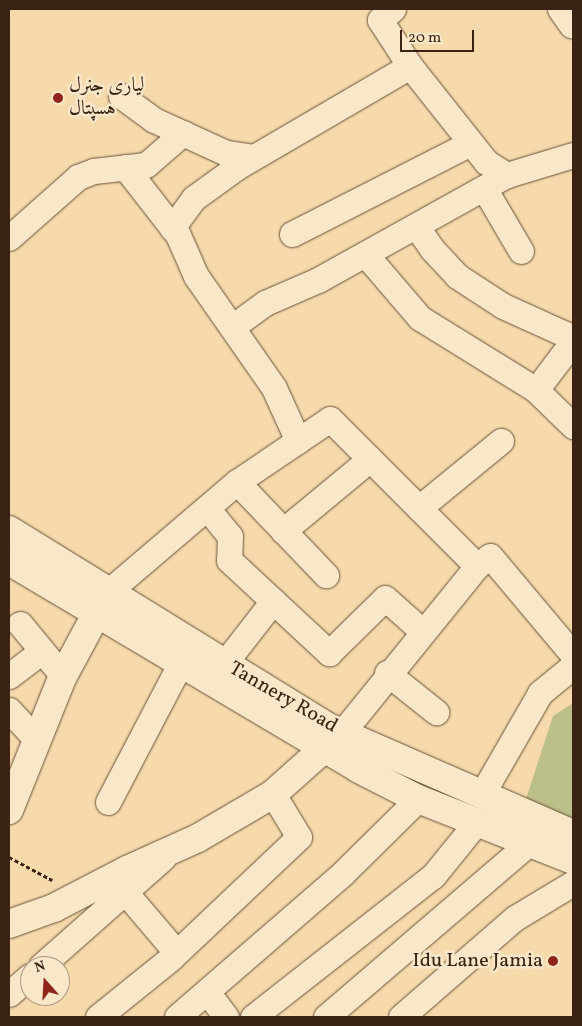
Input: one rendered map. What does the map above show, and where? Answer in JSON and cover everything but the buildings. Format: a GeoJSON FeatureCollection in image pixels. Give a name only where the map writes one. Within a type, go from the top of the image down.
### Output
{"type":"FeatureCollection","features":[{"type":"Feature","properties":{"kind":"main road"},"geometry":{"type":"LineString","coordinates":[[562,9],[573,25]]}},
{"type":"Feature","properties":{"kind":"main road","name":"Tannery Road"},"geometry":{"type":"LineString","coordinates":[[9,530],[180,664],[334,741],[482,794],[573,834]]}},
{"type":"Feature","properties":{"kind":"main road","name":"Tannery Road"},"geometry":{"type":"LineString","coordinates":[[9,561],[102,602],[224,664],[418,799],[476,823],[531,841],[573,860]]}},
{"type":"Feature","properties":{"kind":"main road"},"geometry":{"type":"LineString","coordinates":[[9,810],[14,779],[37,740],[63,676],[102,602]]}},
{"type":"Feature","properties":{"kind":"main road"},"geometry":{"type":"LineString","coordinates":[[9,924],[54,908],[81,895],[172,850],[273,794],[334,741]]}},
{"type":"Feature","properties":{"kind":"street"},"geometry":{"type":"LineString","coordinates":[[393,9],[380,20],[410,66],[469,144],[486,162],[507,175]]}},
{"type":"Feature","properties":{"kind":"street"},"geometry":{"type":"LineString","coordinates":[[172,228],[194,198],[253,157],[410,66]]}},
{"type":"Feature","properties":{"kind":"street"},"geometry":{"type":"LineString","coordinates":[[120,96],[154,120],[226,152],[253,157]]}},
{"type":"Feature","properties":{"kind":"street"},"geometry":{"type":"LineString","coordinates":[[9,238],[78,177],[125,167],[146,165],[183,133]]}},
{"type":"Feature","properties":{"kind":"street"},"geometry":{"type":"LineString","coordinates":[[292,234],[469,144]]}},
{"type":"Feature","properties":{"kind":"street"},"geometry":{"type":"LineString","coordinates":[[232,327],[265,303],[318,280],[366,255],[507,175],[573,155]]}},
{"type":"Feature","properties":{"kind":"street"},"geometry":{"type":"LineString","coordinates":[[125,167],[172,228],[196,276],[274,388],[298,441]]}},
{"type":"Feature","properties":{"kind":"street"},"geometry":{"type":"LineString","coordinates":[[484,188],[521,251]]}},
{"type":"Feature","properties":{"kind":"street"},"geometry":{"type":"LineString","coordinates":[[416,226],[432,249],[457,276],[503,306],[565,334],[572,341],[536,390]]}},
{"type":"Feature","properties":{"kind":"street"},"geometry":{"type":"LineString","coordinates":[[366,255],[420,318],[536,390],[573,426]]}},
{"type":"Feature","properties":{"kind":"street"},"geometry":{"type":"LineString","coordinates":[[102,602],[236,482],[330,419],[477,566]]}},
{"type":"Feature","properties":{"kind":"street"},"geometry":{"type":"LineString","coordinates":[[419,508],[501,441]]}},
{"type":"Feature","properties":{"kind":"street"},"geometry":{"type":"LineString","coordinates":[[283,531],[370,459]]}},
{"type":"Feature","properties":{"kind":"street"},"geometry":{"type":"LineString","coordinates":[[236,482],[326,575]]}},
{"type":"Feature","properties":{"kind":"street"},"geometry":{"type":"LineString","coordinates":[[207,508],[230,536],[229,560],[329,653],[385,598],[422,631]]}},
{"type":"Feature","properties":{"kind":"street"},"geometry":{"type":"LineString","coordinates":[[334,741],[422,631],[477,566],[490,556],[573,655]]}},
{"type":"Feature","properties":{"kind":"street"},"geometry":{"type":"LineString","coordinates":[[224,664],[273,601]]}},
{"type":"Feature","properties":{"kind":"street"},"geometry":{"type":"LineString","coordinates":[[20,624],[63,676]]}},
{"type":"Feature","properties":{"kind":"street"},"geometry":{"type":"LineString","coordinates":[[9,676],[42,651]]}},
{"type":"Feature","properties":{"kind":"street"},"geometry":{"type":"LineString","coordinates":[[108,802],[180,664]]}},
{"type":"Feature","properties":{"kind":"street"},"geometry":{"type":"LineString","coordinates":[[482,794],[540,693],[573,666]]}},
{"type":"Feature","properties":{"kind":"street"},"geometry":{"type":"LineString","coordinates":[[387,673],[436,712]]}},
{"type":"Feature","properties":{"kind":"street"},"geometry":{"type":"LineString","coordinates":[[9,710],[37,740]]}},
{"type":"Feature","properties":{"kind":"street"},"geometry":{"type":"LineString","coordinates":[[98,1017],[176,952],[299,837],[273,794]]}},
{"type":"Feature","properties":{"kind":"street"},"geometry":{"type":"LineString","coordinates":[[177,1017],[208,993],[287,919],[343,873],[418,799]]}},
{"type":"Feature","properties":{"kind":"street"},"geometry":{"type":"LineString","coordinates":[[253,1017],[432,876],[476,823]]}},
{"type":"Feature","properties":{"kind":"street"},"geometry":{"type":"LineString","coordinates":[[326,1017],[531,841]]}},
{"type":"Feature","properties":{"kind":"street"},"geometry":{"type":"LineString","coordinates":[[52,956],[172,850]]}},
{"type":"Feature","properties":{"kind":"street"},"geometry":{"type":"LineString","coordinates":[[401,1017],[515,918],[573,883]]}},
{"type":"Feature","properties":{"kind":"street"},"geometry":{"type":"LineString","coordinates":[[125,892],[176,952]]}},
{"type":"Feature","properties":{"kind":"street"},"geometry":{"type":"LineString","coordinates":[[9,994],[20,985]]}},
{"type":"Feature","properties":{"kind":"street"},"geometry":{"type":"LineString","coordinates":[[208,993],[226,1017]]}},
{"type":"Feature","properties":{"kind":"path"},"geometry":{"type":"LineString","coordinates":[[9,857],[81,895]]}},
{"type":"Feature","properties":{"kind":"green space"},"geometry":{"type":"Polygon","coordinates":[[[573,703],[573,834],[522,811],[553,716],[573,703]]]}},
{"type":"Feature","properties":{"kind":"place","name":"لیاری جنرل ہسپتال"},"geometry":{"type":"Point","coordinates":[58,98]}},
{"type":"Feature","properties":{"kind":"place","name":"Idu Lane Jamia"},"geometry":{"type":"Point","coordinates":[553,961]}}]}
